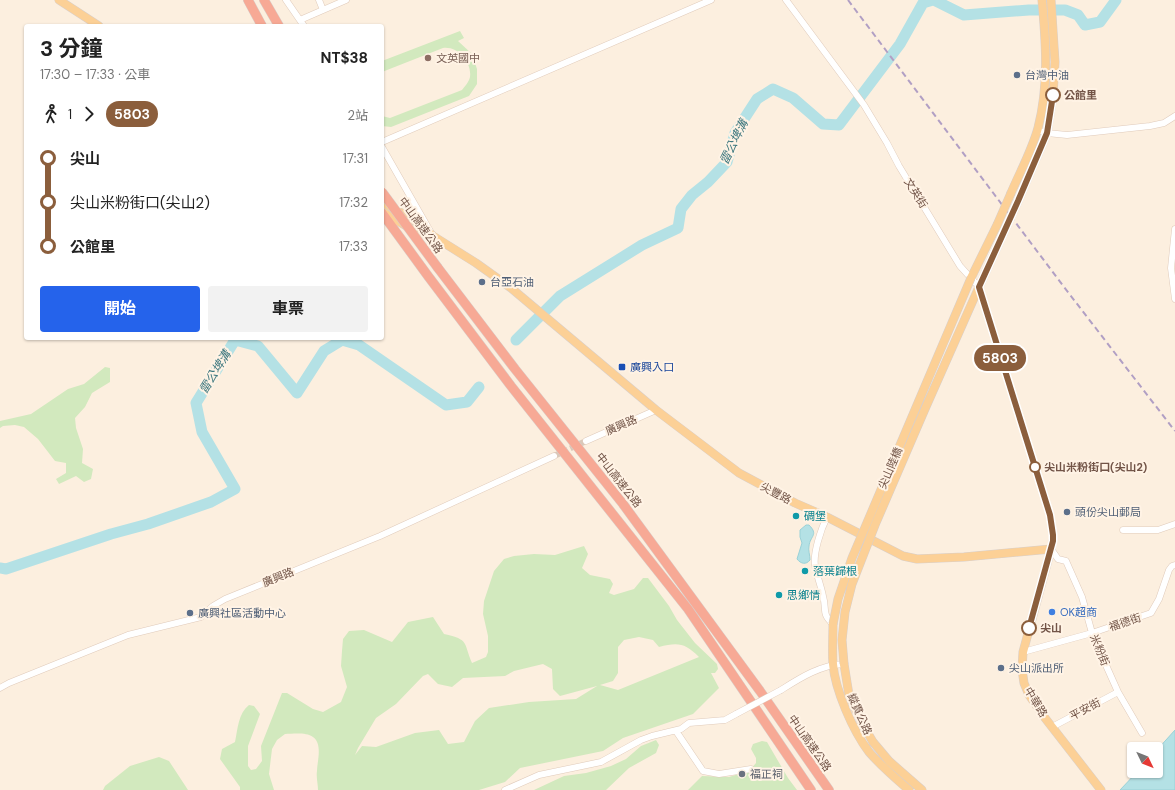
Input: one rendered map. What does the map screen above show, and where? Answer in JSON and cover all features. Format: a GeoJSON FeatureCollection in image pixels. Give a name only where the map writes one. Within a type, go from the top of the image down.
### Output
{"type":"FeatureCollection","features":[{"type":"Feature","properties":{"kind":"highway"},"geometry":{"type":"LineString","coordinates":[[248,0],[261,24]]}},
{"type":"Feature","properties":{"kind":"highway"},"geometry":{"type":"LineString","coordinates":[[264,0],[278,24]]}},
{"type":"Feature","properties":{"kind":"highway","name":"中山高速公路"},"geometry":{"type":"LineString","coordinates":[[384,195],[515,369],[623,504],[760,691],[829,790]]}},
{"type":"Feature","properties":{"kind":"highway"},"geometry":{"type":"LineString","coordinates":[[384,215],[511,386],[688,609],[811,790]]}},
{"type":"Feature","properties":{"kind":"main road"},"geometry":{"type":"LineString","coordinates":[[59,0],[96,24]]}},
{"type":"Feature","properties":{"kind":"main road"},"geometry":{"type":"LineString","coordinates":[[1042,1],[1045,42],[1053,95],[1047,133]]}},
{"type":"Feature","properties":{"kind":"main road"},"geometry":{"type":"LineString","coordinates":[[1037,130],[1055,62],[1051,1]]}},
{"type":"Feature","properties":{"kind":"main road"},"geometry":{"type":"LineString","coordinates":[[1045,42],[1054,41]]}},
{"type":"Feature","properties":{"kind":"main road","name":"尖山陸橋"},"geometry":{"type":"LineString","coordinates":[[833,664],[833,624],[838,599],[852,558],[971,278],[1011,193],[1037,130]]}},
{"type":"Feature","properties":{"kind":"main road","name":"尖山陸橋"},"geometry":{"type":"LineString","coordinates":[[844,664],[842,640],[845,612],[852,584],[900,467],[1047,133]]}},
{"type":"Feature","properties":{"kind":"main road"},"geometry":{"type":"LineString","coordinates":[[384,203],[417,222],[433,236]]}},
{"type":"Feature","properties":{"kind":"main road"},"geometry":{"type":"LineString","coordinates":[[384,213],[417,232],[433,236]]}},
{"type":"Feature","properties":{"kind":"main road","name":"尖豐路"},"geometry":{"type":"LineString","coordinates":[[433,236],[476,263],[511,288],[656,410],[739,473],[795,503],[827,517],[903,556],[917,559],[964,557],[1051,549]]}},
{"type":"Feature","properties":{"kind":"main road","name":"中華路"},"geometry":{"type":"LineString","coordinates":[[1051,549],[1023,652],[1022,669],[1024,683],[1029,695],[1052,727],[1101,790]]}},
{"type":"Feature","properties":{"kind":"main road","name":"縱貫公路"},"geometry":{"type":"LineString","coordinates":[[833,664],[840,694],[852,723],[868,751],[894,778],[909,790]]}},
{"type":"Feature","properties":{"kind":"main road","name":"縱貫公路"},"geometry":{"type":"LineString","coordinates":[[844,664],[850,695],[863,725],[873,742],[889,761],[922,790]]}},
{"type":"Feature","properties":{"kind":"street"},"geometry":{"type":"LineString","coordinates":[[286,0],[302,23],[323,10],[346,0]]}},
{"type":"Feature","properties":{"kind":"street"},"geometry":{"type":"LineString","coordinates":[[319,0],[323,10]]}},
{"type":"Feature","properties":{"kind":"street"},"geometry":{"type":"LineString","coordinates":[[384,141],[711,0]]}},
{"type":"Feature","properties":{"kind":"street","name":"文英街"},"geometry":{"type":"LineString","coordinates":[[786,0],[864,105],[960,266],[971,278]]}},
{"type":"Feature","properties":{"kind":"street"},"geometry":{"type":"LineString","coordinates":[[1037,130],[1047,133],[1067,135],[1150,126],[1164,123],[1175,116]]}},
{"type":"Feature","properties":{"kind":"street"},"geometry":{"type":"LineString","coordinates":[[384,150],[433,236]]}},
{"type":"Feature","properties":{"kind":"street"},"geometry":{"type":"LineString","coordinates":[[1175,229],[1171,268],[1175,299]]}},
{"type":"Feature","properties":{"kind":"street","name":"中華路"},"geometry":{"type":"LineString","coordinates":[[971,278],[979,287],[1050,515],[1053,535],[1051,549]]}},
{"type":"Feature","properties":{"kind":"street","name":"廣興路"},"geometry":{"type":"LineString","coordinates":[[586,441],[656,410]]}},
{"type":"Feature","properties":{"kind":"street","name":"廣興路"},"geometry":{"type":"LineString","coordinates":[[0,688],[128,635],[201,617],[213,606],[225,599],[380,536],[554,456]]}},
{"type":"Feature","properties":{"kind":"street"},"geometry":{"type":"LineString","coordinates":[[827,517],[822,528],[817,547],[815,565],[824,598],[824,613],[826,618],[833,624]]}},
{"type":"Feature","properties":{"kind":"street"},"geometry":{"type":"LineString","coordinates":[[1123,530],[1158,530],[1175,524]]}},
{"type":"Feature","properties":{"kind":"street","name":"米粉街"},"geometry":{"type":"LineString","coordinates":[[1051,549],[1058,559],[1066,561],[1082,597],[1092,633],[1118,692],[1142,733]]}},
{"type":"Feature","properties":{"kind":"street","name":"福德街"},"geometry":{"type":"LineString","coordinates":[[1023,652],[1092,633],[1151,614],[1159,599],[1169,570],[1175,565]]}},
{"type":"Feature","properties":{"kind":"street"},"geometry":{"type":"LineString","coordinates":[[505,790],[539,775],[601,762],[641,740],[676,731],[689,723],[725,720],[810,672],[833,664],[844,664]]}},
{"type":"Feature","properties":{"kind":"street","name":"平安街"},"geometry":{"type":"LineString","coordinates":[[1052,727],[1118,692]]}},
{"type":"Feature","properties":{"kind":"street"},"geometry":{"type":"LineString","coordinates":[[676,731],[703,771],[719,774],[751,769]]}},
{"type":"Feature","properties":{"kind":"green space"},"geometry":{"type":"Polygon","coordinates":[[[460,31],[464,38],[458,41],[472,54],[477,69],[477,84],[469,96],[391,127],[384,126],[384,116],[390,118],[462,90],[469,81],[470,71],[469,66],[463,56],[459,52],[449,48],[443,48],[384,71],[384,60],[460,31]]]}},
{"type":"Feature","properties":{"kind":"green space"},"geometry":{"type":"Polygon","coordinates":[[[105,367],[110,368],[110,382],[92,393],[85,407],[75,418],[76,428],[83,449],[82,463],[93,469],[91,479],[84,482],[76,476],[59,484],[56,479],[66,473],[66,463],[55,461],[38,439],[24,427],[15,425],[3,426],[0,428],[0,421],[31,414],[68,389],[84,384],[105,367]]]}},
{"type":"Feature","properties":{"kind":"green space"},"geometry":{"type":"Polygon","coordinates":[[[584,546],[588,554],[582,568],[590,575],[610,579],[613,584],[609,593],[614,595],[634,589],[643,578],[648,578],[695,643],[717,664],[718,669],[715,673],[711,673],[719,688],[693,714],[623,738],[603,751],[520,768],[505,782],[479,790],[318,790],[317,776],[319,748],[316,740],[307,734],[285,734],[277,740],[272,749],[269,774],[274,790],[240,790],[240,787],[220,759],[222,749],[235,742],[241,717],[249,705],[254,706],[260,714],[248,746],[248,766],[251,770],[256,769],[262,761],[261,746],[282,693],[287,693],[313,709],[323,712],[341,702],[347,687],[341,666],[343,639],[349,631],[364,630],[392,642],[408,622],[433,617],[444,634],[462,640],[466,646],[472,663],[486,657],[488,652],[488,636],[483,614],[484,601],[494,571],[504,559],[514,556],[534,554],[555,555],[584,546]],[[639,637],[624,640],[618,647],[618,673],[613,681],[600,685],[618,690],[699,657],[685,646],[671,644],[659,647],[653,640],[639,637]],[[543,664],[514,671],[505,676],[463,678],[452,687],[438,684],[428,674],[423,676],[396,704],[376,718],[355,755],[362,746],[376,747],[415,733],[439,730],[448,744],[464,742],[475,721],[489,708],[529,702],[576,699],[597,686],[560,696],[553,689],[552,669],[543,664]]]}},
{"type":"Feature","properties":{"kind":"green space"},"geometry":{"type":"Polygon","coordinates":[[[656,740],[659,745],[656,753],[629,768],[606,790],[534,790],[564,776],[586,773],[611,766],[626,759],[641,746],[656,740]]]}},
{"type":"Feature","properties":{"kind":"green space"},"geometry":{"type":"Polygon","coordinates":[[[762,741],[767,742],[788,778],[797,790],[688,790],[702,776],[729,777],[749,771],[756,763],[756,758],[751,749],[753,744],[762,741]]]}},
{"type":"Feature","properties":{"kind":"green space"},"geometry":{"type":"Polygon","coordinates":[[[159,757],[169,761],[188,790],[103,790],[105,786],[130,766],[159,757]]]}},
{"type":"Feature","properties":{"kind":"water"},"geometry":{"type":"Polygon","coordinates":[[[806,525],[809,525],[812,528],[814,533],[809,548],[810,560],[807,563],[804,563],[797,559],[802,543],[800,530],[806,525]]]}},
{"type":"Feature","properties":{"kind":"water"},"geometry":{"type":"Polygon","coordinates":[[[1175,730],[1175,790],[1120,790],[1131,778],[1163,778],[1163,743],[1175,730]]]}},
{"type":"Feature","properties":{"kind":"waterway","name":"雷公埤溝"},"geometry":{"type":"LineString","coordinates":[[516,340],[560,296],[642,245],[678,228],[681,209],[692,195],[708,182],[727,162],[735,133],[757,99],[773,89],[793,98],[823,124],[839,125],[900,44],[923,3],[933,0]]}},
{"type":"Feature","properties":{"kind":"waterway","name":"雷公埤溝"},"geometry":{"type":"LineString","coordinates":[[934,0],[964,15],[1029,10],[1065,10],[1078,15],[1085,25],[1100,22],[1116,0]]}},
{"type":"Feature","properties":{"kind":"waterway","name":"雷公埤溝"},"geometry":{"type":"LineString","coordinates":[[0,568],[6,569],[111,534],[148,524],[211,502],[235,489],[202,432],[196,403],[235,340],[258,346],[297,393],[324,351],[342,340],[359,345],[446,405],[467,402],[479,387]]}},
{"type":"Feature","properties":{"kind":"tunnel"},"geometry":{"type":"LineString","coordinates":[[554,456],[586,441]]}},
{"type":"Feature","properties":{"kind":"railway"},"geometry":{"type":"LineString","coordinates":[[848,0],[1064,287],[1175,431]]}},
{"type":"Feature","properties":{"kind":"bus line","name":"5803"},"geometry":{"type":"LineString","coordinates":[[1029,628],[1051,549],[1053,535],[1050,515],[979,287],[1047,133],[1053,95]]}},
{"type":"Feature","properties":{"kind":"place","name":"文英國中"},"geometry":{"type":"Point","coordinates":[428,58]}},
{"type":"Feature","properties":{"kind":"place","name":"台灣中油"},"geometry":{"type":"Point","coordinates":[1017,75]}},
{"type":"Feature","properties":{"kind":"place","name":"公館里"},"geometry":{"type":"Point","coordinates":[1053,95]}},
{"type":"Feature","properties":{"kind":"place","name":"台亞石油"},"geometry":{"type":"Point","coordinates":[482,282]}},
{"type":"Feature","properties":{"kind":"place","name":"廣興入口"},"geometry":{"type":"Point","coordinates":[622,367]}},
{"type":"Feature","properties":{"kind":"place","name":"尖山米粉街口(尖山2)"},"geometry":{"type":"Point","coordinates":[1035,467]}},
{"type":"Feature","properties":{"kind":"place","name":"頭份尖山郵局"},"geometry":{"type":"Point","coordinates":[1067,512]}},
{"type":"Feature","properties":{"kind":"place","name":"碉堡"},"geometry":{"type":"Point","coordinates":[796,516]}},
{"type":"Feature","properties":{"kind":"place","name":"落葉歸根"},"geometry":{"type":"Point","coordinates":[805,571]}},
{"type":"Feature","properties":{"kind":"place","name":"思鄉情"},"geometry":{"type":"Point","coordinates":[779,595]}},
{"type":"Feature","properties":{"kind":"place","name":"OK超商"},"geometry":{"type":"Point","coordinates":[1052,612]}},
{"type":"Feature","properties":{"kind":"place","name":"廣興社區活動中心"},"geometry":{"type":"Point","coordinates":[190,613]}},
{"type":"Feature","properties":{"kind":"place","name":"尖山"},"geometry":{"type":"Point","coordinates":[1029,628]}},
{"type":"Feature","properties":{"kind":"place","name":"尖山派出所"},"geometry":{"type":"Point","coordinates":[1001,668]}},
{"type":"Feature","properties":{"kind":"place","name":"福正祠"},"geometry":{"type":"Point","coordinates":[742,774]}}]}
